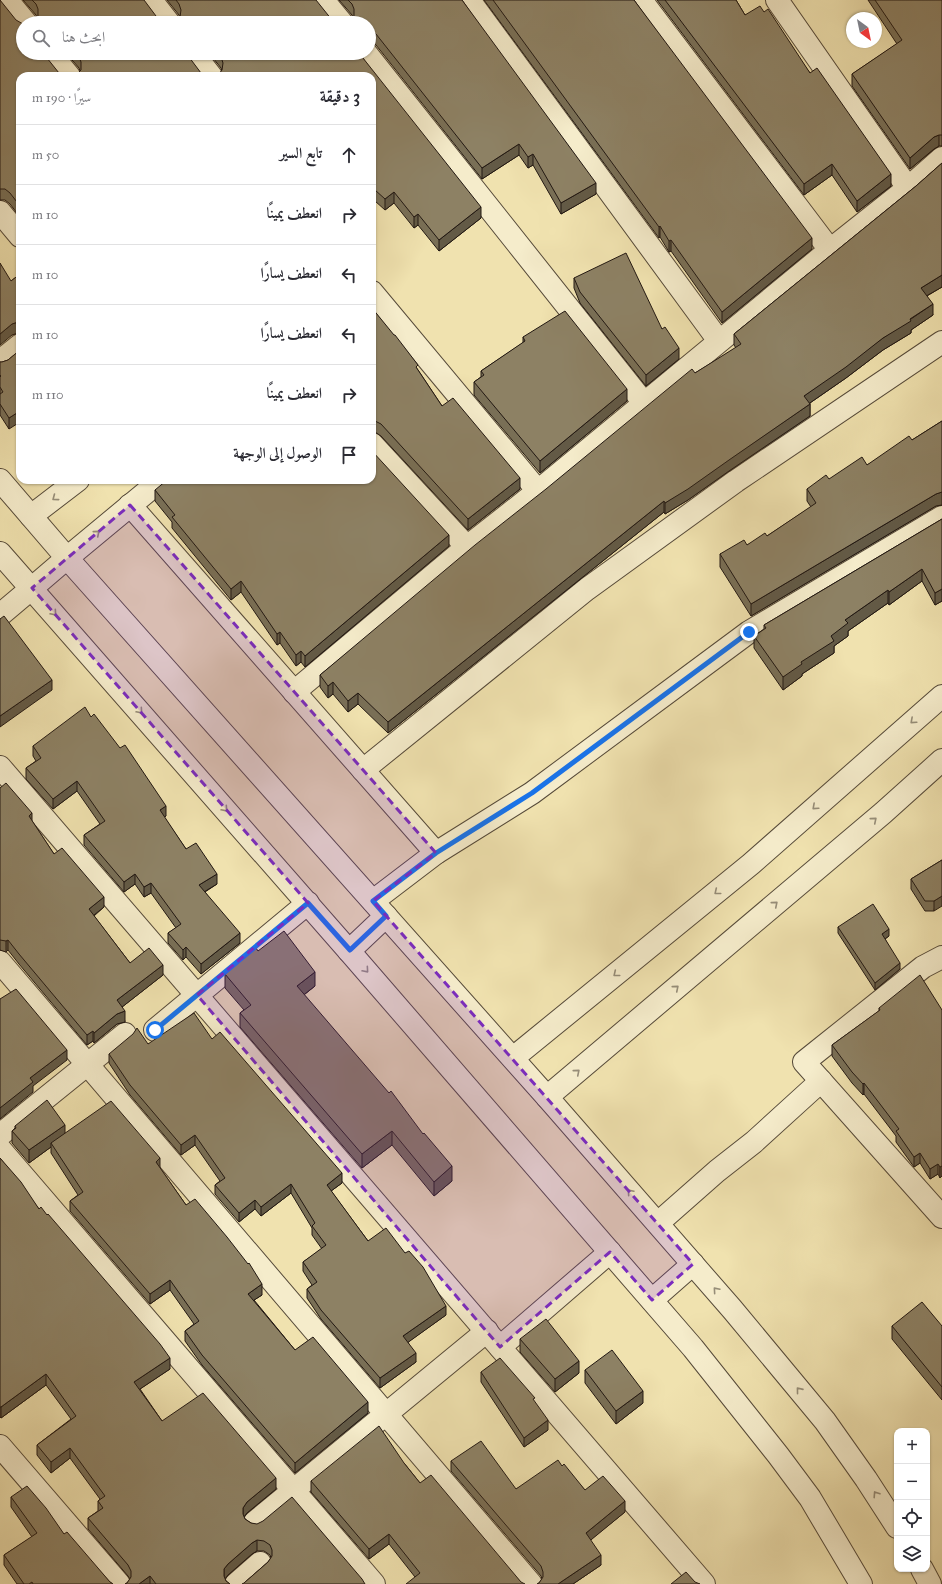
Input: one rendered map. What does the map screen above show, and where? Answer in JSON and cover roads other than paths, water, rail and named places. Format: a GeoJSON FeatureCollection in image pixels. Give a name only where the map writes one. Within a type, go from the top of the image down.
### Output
{"type":"FeatureCollection","features":[{"type":"Feature","properties":{"kind":"street"},"geometry":{"type":"LineString","coordinates":[[7,0],[20,16]]}},
{"type":"Feature","properties":{"kind":"street"},"geometry":{"type":"LineString","coordinates":[[151,0],[164,16]]}},
{"type":"Feature","properties":{"kind":"street"},"geometry":{"type":"LineString","coordinates":[[323,0],[336,16]]}},
{"type":"Feature","properties":{"kind":"street"},"geometry":{"type":"LineString","coordinates":[[469,0],[720,341]]}},
{"type":"Feature","properties":{"kind":"street"},"geometry":{"type":"LineString","coordinates":[[641,0],[830,250]]}},
{"type":"Feature","properties":{"kind":"street"},"geometry":{"type":"LineString","coordinates":[[777,0],[908,188]]}},
{"type":"Feature","properties":{"kind":"street"},"geometry":{"type":"LineString","coordinates":[[56,60],[66,72]]}},
{"type":"Feature","properties":{"kind":"street"},"geometry":{"type":"LineString","coordinates":[[198,60],[208,72]]}},
{"type":"Feature","properties":{"kind":"street"},"geometry":{"type":"LineString","coordinates":[[372,60],[644,403]]}},
{"type":"Feature","properties":{"kind":"street"},"geometry":{"type":"LineString","coordinates":[[294,692],[467,547],[538,491],[830,250],[908,188],[942,158]]}},
{"type":"Feature","properties":{"kind":"street"},"geometry":{"type":"LineString","coordinates":[[0,212],[16,231]]}},
{"type":"Feature","properties":{"kind":"street"},"geometry":{"type":"LineString","coordinates":[[376,297],[538,491]]}},
{"type":"Feature","properties":{"kind":"street"},"geometry":{"type":"LineString","coordinates":[[363,770],[587,589],[736,481],[942,342]]}},
{"type":"Feature","properties":{"kind":"street"},"geometry":{"type":"LineString","coordinates":[[0,361],[16,348]]}},
{"type":"Feature","properties":{"kind":"street"},"geometry":{"type":"LineString","coordinates":[[376,448],[467,547]]}},
{"type":"Feature","properties":{"kind":"street"},"geometry":{"type":"LineString","coordinates":[[0,480],[67,558],[513,1058],[658,1223],[825,1421],[866,1479],[894,1522]]}},
{"type":"Feature","properties":{"kind":"street"},"geometry":{"type":"LineString","coordinates":[[31,516],[73,484]]}},
{"type":"Feature","properties":{"kind":"street"},"geometry":{"type":"LineString","coordinates":[[0,615],[156,484]]}},
{"type":"Feature","properties":{"kind":"street"},"geometry":{"type":"LineString","coordinates":[[130,505],[436,853]]}},
{"type":"Feature","properties":{"kind":"street"},"geometry":{"type":"LineString","coordinates":[[350,950],[379,909],[436,853],[532,793],[749,632],[942,517]]}},
{"type":"Feature","properties":{"kind":"street"},"geometry":{"type":"LineString","coordinates":[[0,553],[350,950],[652,1300],[726,1389],[810,1498],[861,1584]]}},
{"type":"Feature","properties":{"kind":"street"},"geometry":{"type":"LineString","coordinates":[[513,1058],[751,864],[942,696]]}},
{"type":"Feature","properties":{"kind":"street"},"geometry":{"type":"LineString","coordinates":[[547,1097],[883,813],[942,760]]}},
{"type":"Feature","properties":{"kind":"street"},"geometry":{"type":"LineString","coordinates":[[0,767],[704,1584]]}},
{"type":"Feature","properties":{"kind":"street"},"geometry":{"type":"LineString","coordinates":[[155,1030],[308,903]]}},
{"type":"Feature","properties":{"kind":"street"},"geometry":{"type":"LineString","coordinates":[[942,957],[923,967],[804,1062],[942,1217]]}},
{"type":"Feature","properties":{"kind":"street"},"geometry":{"type":"LineString","coordinates":[[0,962],[530,1584]]}},
{"type":"Feature","properties":{"kind":"street"},"geometry":{"type":"LineString","coordinates":[[0,1135],[125,1034]]}},
{"type":"Feature","properties":{"kind":"street"},"geometry":{"type":"LineString","coordinates":[[658,1223],[717,1171],[754,1142],[821,1080]]}},
{"type":"Feature","properties":{"kind":"street"},"geometry":{"type":"LineString","coordinates":[[0,1149],[374,1584]]}},
{"type":"Feature","properties":{"kind":"street"},"geometry":{"type":"LineString","coordinates":[[255,1522],[385,1415],[493,1339],[610,1252]]}},
{"type":"Feature","properties":{"kind":"street"},"geometry":{"type":"LineString","coordinates":[[652,1300],[693,1264]]}},
{"type":"Feature","properties":{"kind":"street"},"geometry":{"type":"LineString","coordinates":[[0,1446],[119,1584]]}},
{"type":"Feature","properties":{"kind":"street"},"geometry":{"type":"LineString","coordinates":[[236,1584],[260,1563]]}},
{"type":"Feature","properties":{"kind":"street"},"geometry":{"type":"LineString","coordinates":[[924,1572],[930,1584]]}}]}
